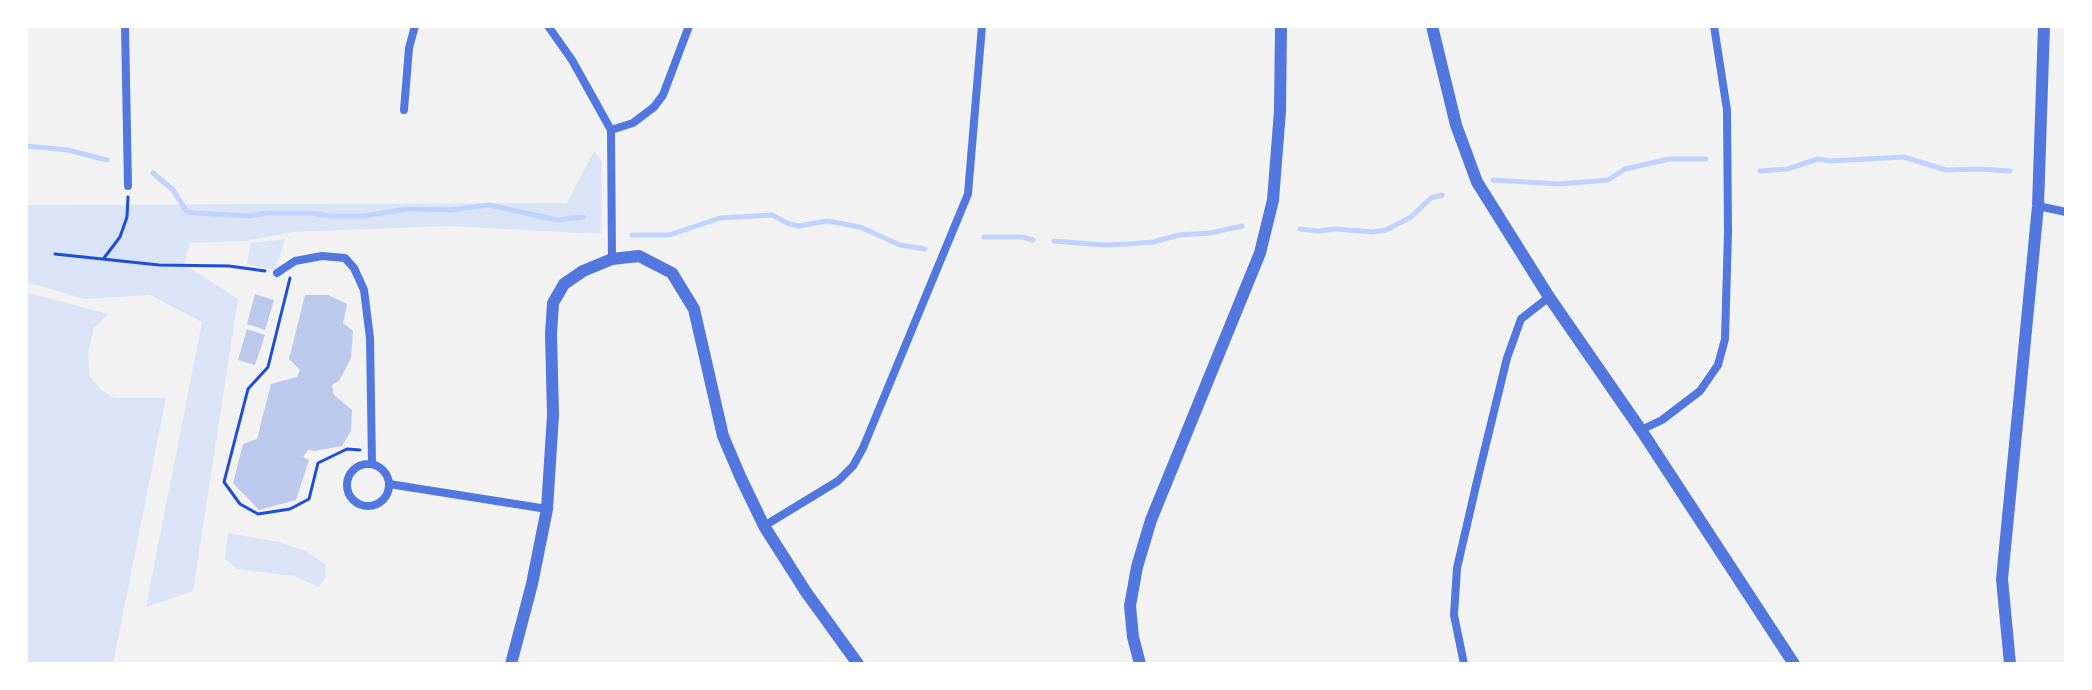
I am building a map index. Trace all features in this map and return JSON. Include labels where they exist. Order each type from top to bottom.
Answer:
[{"type":"street","points":[[125,26],[128,186]]},
{"type":"street","points":[[404,110],[409,48],[415,26]]},
{"type":"street","points":[[548,26],[572,60],[611,130],[612,259]]},
{"type":"street","points":[[611,130],[633,123],[654,107],[663,95],[689,26]]},
{"type":"street","points":[[764,526],[838,481],[853,466],[863,448],[968,194],[982,26]]},
{"type":"street","points":[[1140,664],[1130,606],[1137,567],[1151,520],[1260,253],[1273,200],[1280,111],[1281,26]]},
{"type":"street","points":[[1432,26],[1456,125],[1477,182],[1549,297],[1641,430],[1794,664]]},
{"type":"street","points":[[1641,430],[1662,420],[1700,391],[1718,365],[1725,339],[1727,110],[1714,26]]},
{"type":"street","points":[[2010,664],[2002,579],[2038,206],[2044,26]]},
{"type":"street","points":[[2038,206],[2066,212]]},
{"type":"street","points":[[277,273],[295,261],[322,256],[345,258],[354,268],[364,290],[370,352],[372,464]]},
{"type":"street","points":[[511,664],[547,509],[553,401],[553,303],[564,284],[583,271],[612,259],[639,256],[672,273],[694,309],[723,436],[764,526],[806,592],[858,664]]},
{"type":"street","points":[[1464,664],[1454,615],[1457,568],[1478,477],[1507,358],[1521,319],[1549,297]]},
{"type":"street","points":[[372,464],[384,471],[389,484],[385,497],[374,505],[360,505],[350,496],[347,482],[358,466],[372,464]]},
{"type":"street","points":[[389,484],[547,509]]},
{"type":"path","points":[[104,258],[120,237],[127,217],[128,186]]},
{"type":"path","points":[[55,254],[199,268],[229,266],[277,273]]},
{"type":"path","points":[[295,261],[268,367],[248,389],[224,482],[240,504],[258,514],[290,509],[309,499],[318,463],[347,449],[372,451]]},
{"type":"shaded area","points":[[594,151],[602,162],[601,234],[447,226],[292,232],[246,241],[190,243],[184,264],[238,299],[193,591],[146,607],[202,322],[150,295],[85,299],[26,282],[26,205],[567,203]]},
{"type":"shaded area","points":[[285,239],[275,270],[247,264],[251,243]]},
{"type":"shaded area","points":[[26,292],[108,314],[94,328],[88,352],[89,375],[100,389],[114,398],[166,398],[113,664],[26,664]]},
{"type":"shaded area","points":[[228,533],[278,542],[306,551],[326,565],[325,578],[319,587],[294,576],[237,569],[225,559]]},
{"type":"building","points":[[255,294],[274,300],[265,330],[247,324]]},
{"type":"building","points":[[305,295],[328,295],[347,304],[343,323],[353,331],[351,358],[339,381],[332,385],[334,395],[352,410],[351,431],[342,446],[308,450],[303,457],[309,460],[296,500],[259,510],[233,483],[243,444],[257,439],[271,384],[297,377],[300,370],[289,359]]},
{"type":"building","points":[[247,329],[265,335],[255,365],[238,360]]},
{"type":"waterway","points":[[26,146],[68,150],[107,160]]},
{"type":"waterway","points":[[1760,171],[1787,169],[1818,159],[1904,157],[1946,170],[2010,171]]},
{"type":"waterway","points":[[1493,180],[1560,184],[1608,180],[1625,169],[1669,159],[1706,159]]},
{"type":"waterway","points":[[153,173],[173,190],[187,212],[195,213],[365,216],[405,209],[450,210],[489,205],[557,220],[583,217]]},
{"type":"waterway","points":[[1300,229],[1386,230],[1411,217],[1431,198],[1442,195]]},
{"type":"waterway","points":[[632,235],[669,235],[720,218],[772,215],[799,226],[827,221],[860,227],[900,245],[925,249]]},
{"type":"waterway","points":[[1054,241],[1128,244],[1242,226]]},
{"type":"waterway","points":[[984,237],[1033,240]]}]
